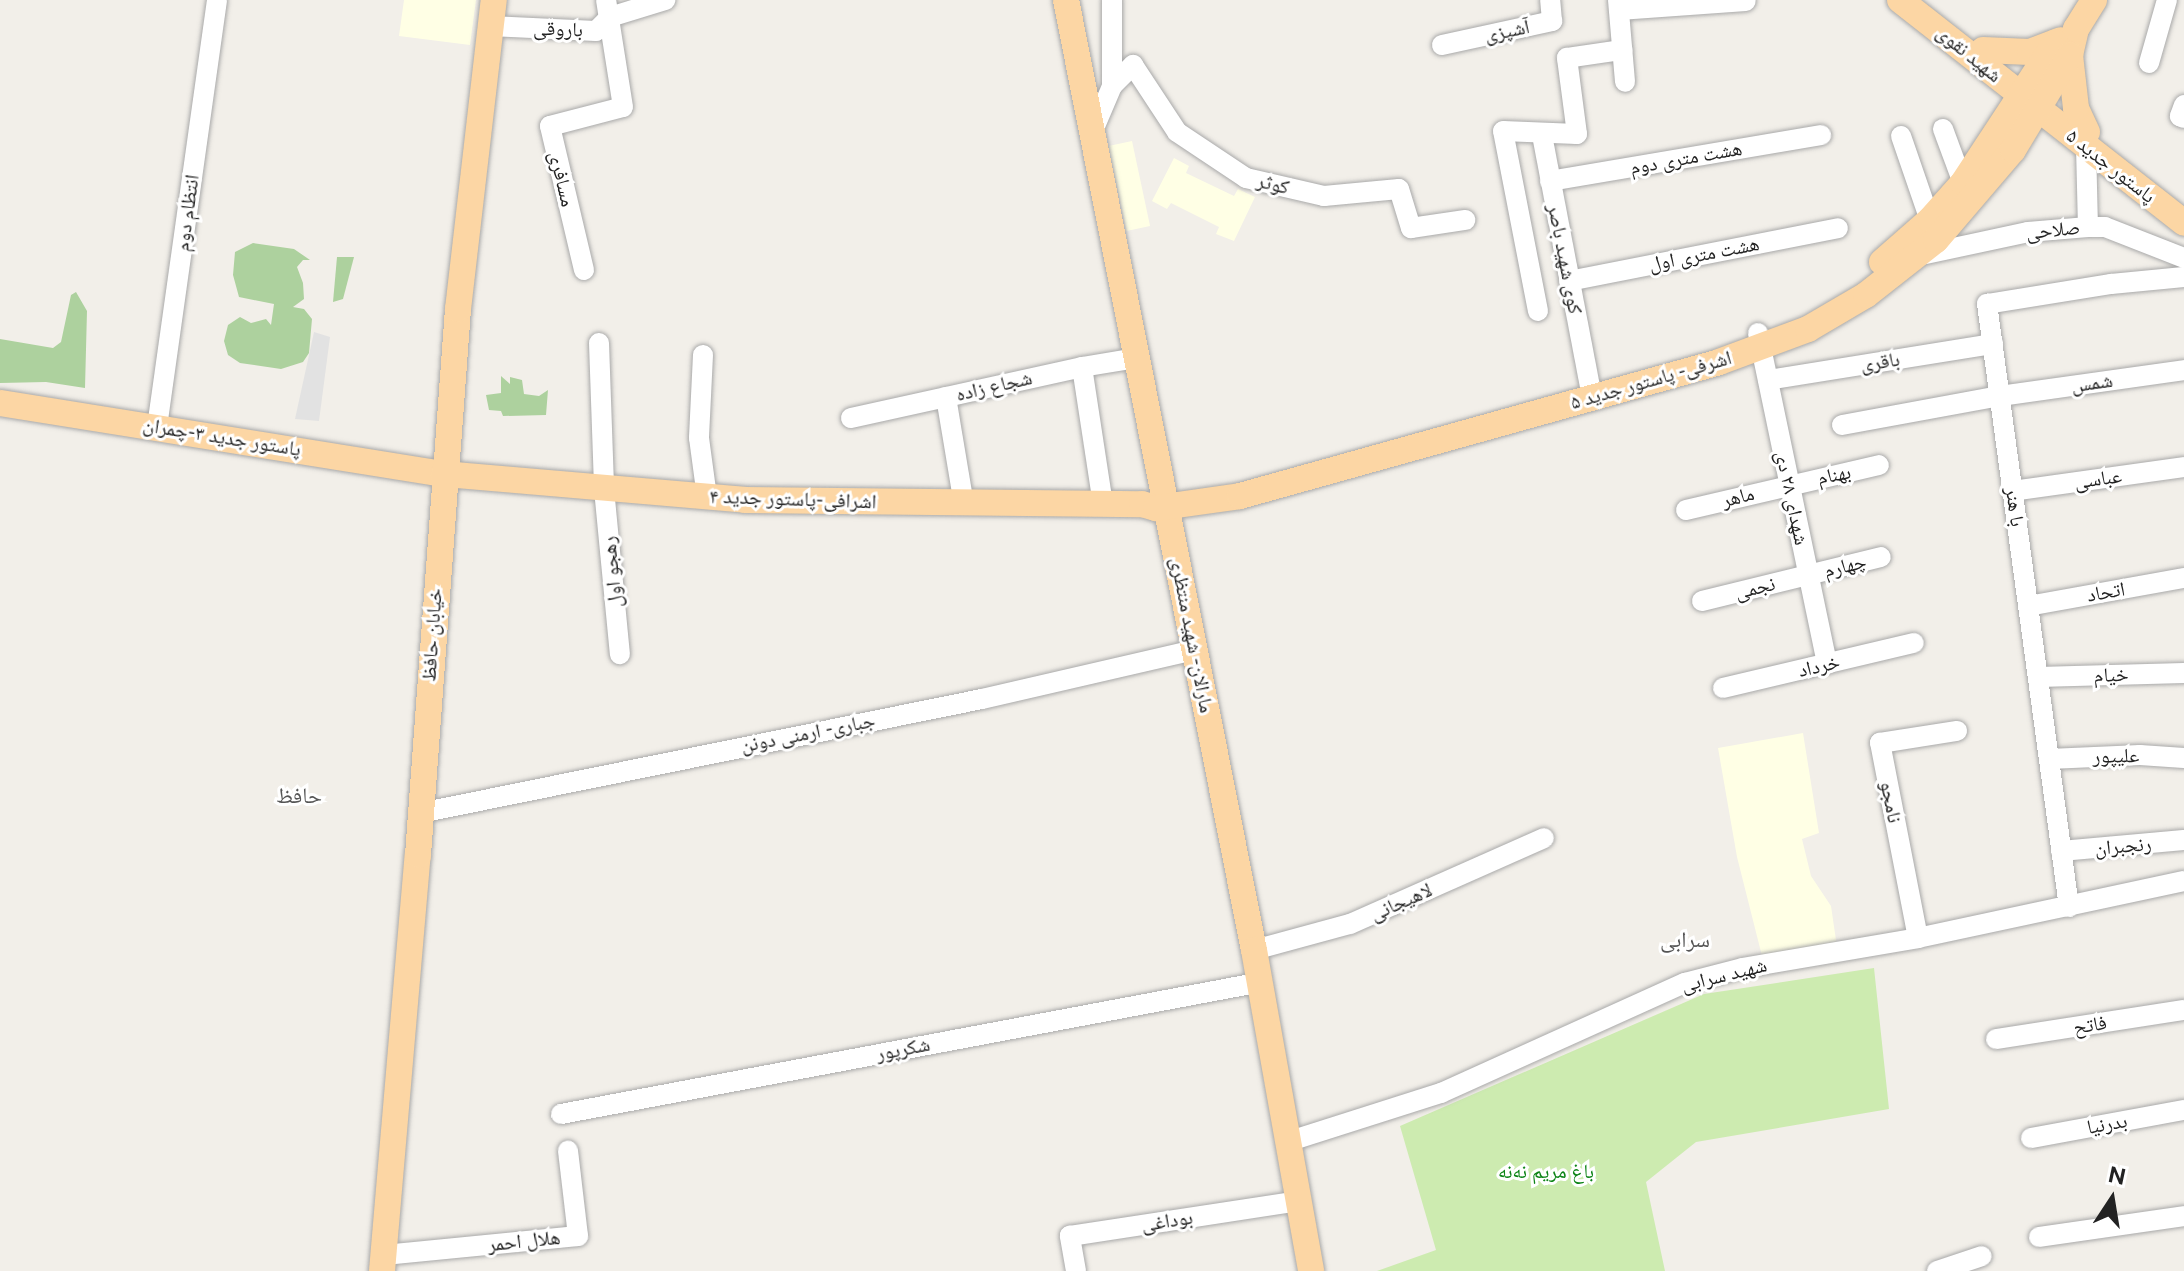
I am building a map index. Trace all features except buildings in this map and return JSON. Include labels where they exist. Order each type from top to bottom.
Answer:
[{"type":"main road","name":"خیابان حافظ","points":[[383,1263],[444,474],[467,217],[494,0]]},
{"type":"main road","name":"مارالان - شهید منتظری","points":[[1066,0],[1137,358],[1158,503],[1195,650],[1254,950],[1311,1271]]},
{"type":"main road","points":[[2032,97],[2094,0]]},
{"type":"main road","name":"شهید نقوی","points":[[1908,1],[2032,97]]},
{"type":"main road","points":[[1993,142],[1998,97],[1987,60],[2067,42]]},
{"type":"main road","points":[[2067,42],[2076,108],[2087,139]]},
{"type":"main road","name":"پاستور جدید ۵","points":[[2032,97],[2087,139],[2184,223]]},
{"type":"main road","name":"اشرفی - پاستور جدید ۵","points":[[1158,503],[1240,496],[1590,390],[1719,362],[1849,287],[1930,220],[2032,97]]},
{"type":"main road","name":"اشرفی - پاستور جدید ۵","points":[[1759,340],[1808,329],[1866,295],[1918,256],[1972,202],[2013,150],[2032,97]]},
{"type":"main road","name":"پاستور جدید ۵","points":[[2087,139],[2184,204]]},
{"type":"main road","name":"پاستور جدید ۳-چمران","points":[[0,403],[444,474]]},
{"type":"main road","name":"اشرافی-پاستور جدید ۴","points":[[444,474],[707,497],[964,504],[1158,503]]},
{"type":"street","name":"انتظام دوم","points":[[157,427],[217,0]]},
{"type":"street","name":"باروقی","points":[[490,26],[596,31],[608,9],[665,0]]},
{"type":"street","points":[[1092,133],[1112,86],[1112,0]]},
{"type":"street","name":"آشپزی","points":[[1442,45],[1552,21],[1550,0]]},
{"type":"street","points":[[2149,63],[2167,0]]},
{"type":"street","points":[[1625,82],[1618,5],[1746,1]]},
{"type":"street","name":"مسافری","points":[[584,270],[550,126],[623,107],[608,9]]},
{"type":"street","points":[[1538,311],[1503,131],[1542,135],[1577,134],[1567,58],[1622,50]]},
{"type":"street","name":"کوثر","points":[[1112,86],[1133,65],[1177,132],[1246,178],[1324,196],[1399,189],[1411,228],[1465,220]]},
{"type":"street","points":[[1943,129],[1963,183]]},
{"type":"street","name":"کوی شهید باصر","points":[[1542,135],[1590,390]]},
{"type":"street","name":"هشت متری دوم","points":[[1550,181],[1821,135]]},
{"type":"street","points":[[1901,136],[1930,220]]},
{"type":"street","points":[[2087,139],[2088,227]]},
{"type":"street","name":"صلاحی","points":[[1918,256],[2028,232],[2105,227],[2184,258]]},
{"type":"street","name":"هشت متری اول","points":[[1569,281],[1838,228]]},
{"type":"street","name":"با هنر","points":[[2069,907],[1987,304],[2111,284],[2184,277]]},
{"type":"street","name":"شهدای ۲۸ دی","points":[[1759,340],[1827,664]]},
{"type":"street","name":"رهجو اول","points":[[599,343],[604,489],[620,654]]},
{"type":"street","name":"باقری","points":[[1768,380],[1993,344]]},
{"type":"street","points":[[703,355],[699,438],[707,497]]},
{"type":"street","name":"شجاع زاده","points":[[851,418],[1082,367],[1137,358]]},
{"type":"street","points":[[1082,367],[1103,505]]},
{"type":"street","name":"شمس","points":[[1842,425],[2000,396],[2184,370]]},
{"type":"street","points":[[946,397],[964,504]]},
{"type":"street","name":"بهنام","points":[[1789,484],[1879,465]]},
{"type":"street","name":"عباسی","points":[[2012,491],[2184,467]]},
{"type":"street","name":"ماهر","points":[[1686,510],[1789,484]]},
{"type":"street","name":"چهارم","points":[[1808,575],[1881,557]]},
{"type":"street","name":"نجمی","points":[[1702,601],[1808,575]]},
{"type":"street","name":"اتحاد","points":[[2028,606],[2184,578]]},
{"type":"street","name":"خرداد","points":[[1723,688],[1914,643]]},
{"type":"street","name":"جباری - ارمنی دونن","points":[[420,813],[982,699],[1195,650]]},
{"type":"street","name":"خیام","points":[[2038,677],[2184,673]]},
{"type":"street","name":"نامجو","points":[[1918,938],[1880,743],[1957,731]]},
{"type":"street","name":"علیپور","points":[[2049,759],[2140,755],[2184,758]]},
{"type":"street","name":"لاهیجانی","points":[[1254,950],[1350,924],[1544,838]]},
{"type":"street","name":"رنجبران","points":[[2061,851],[2184,840]]},
{"type":"street","name":"شهید سرابی","points":[[1287,1142],[1441,1093],[1685,983],[1752,966],[1918,938],[2184,881]]},
{"type":"street","name":"شکرپور","points":[[561,1114],[1246,985]]},
{"type":"street","name":"فاتح","points":[[1996,1039],[2184,1010]]},
{"type":"street","name":"بدرنیا","points":[[2031,1138],[2184,1110]]},
{"type":"street","name":"هلال احمر","points":[[383,1263],[578,1236],[568,1151]]},
{"type":"street","name":"بوداغی","points":[[1076,1271],[1070,1236],[1298,1201]]},
{"type":"street","points":[[2039,1237],[2184,1216]]},
{"type":"street","points":[[1937,1271],[1982,1256]]},
{"type":"shaded area","points":[[404,0],[476,0],[470,45],[399,36]]},
{"type":"shaded area","points":[[1132,141],[1150,226],[1127,231],[1109,146]]},
{"type":"shaded area","points":[[1174,158],[1189,166],[1186,173],[1234,196],[1238,189],[1255,197],[1234,241],[1216,234],[1219,227],[1171,203],[1167,209],[1152,201]]},
{"type":"shaded area","points":[[314,332],[330,337],[319,421],[295,419]]},
{"type":"shaded area","points":[[1803,733],[1819,833],[1802,839],[1811,876],[1831,906],[1837,947],[1763,960],[1737,857],[1718,748]]},
{"type":"green space","points":[[253,243],[294,249],[310,260],[303,260],[297,267],[303,283],[304,299],[293,307],[304,309],[312,319],[309,353],[303,362],[281,369],[240,363],[228,355],[224,341],[228,325],[240,317],[251,323],[266,319],[271,325],[274,304],[239,297],[233,275],[235,252]]},
{"type":"green space","points":[[337,257],[354,257],[343,299],[333,302]]},
{"type":"green space","points":[[76,292],[87,311],[85,388],[46,382],[0,383],[0,339],[53,348],[61,342],[71,295]]},
{"type":"green space","points":[[501,376],[510,384],[510,377],[522,380],[524,394],[539,396],[548,390],[546,415],[503,416],[501,411],[489,410],[486,395],[501,393]]},
{"type":"green space","name":"باغ مریم نه‌نه","points":[[1874,968],[1889,1109],[1696,1142],[1646,1182],[1665,1271],[1377,1271],[1436,1250],[1400,1126],[1704,994]]},
{"type":"district","name":"حافظ","points":[[299,796]]},
{"type":"district","name":"سرابی","points":[[1685,940]]}]
